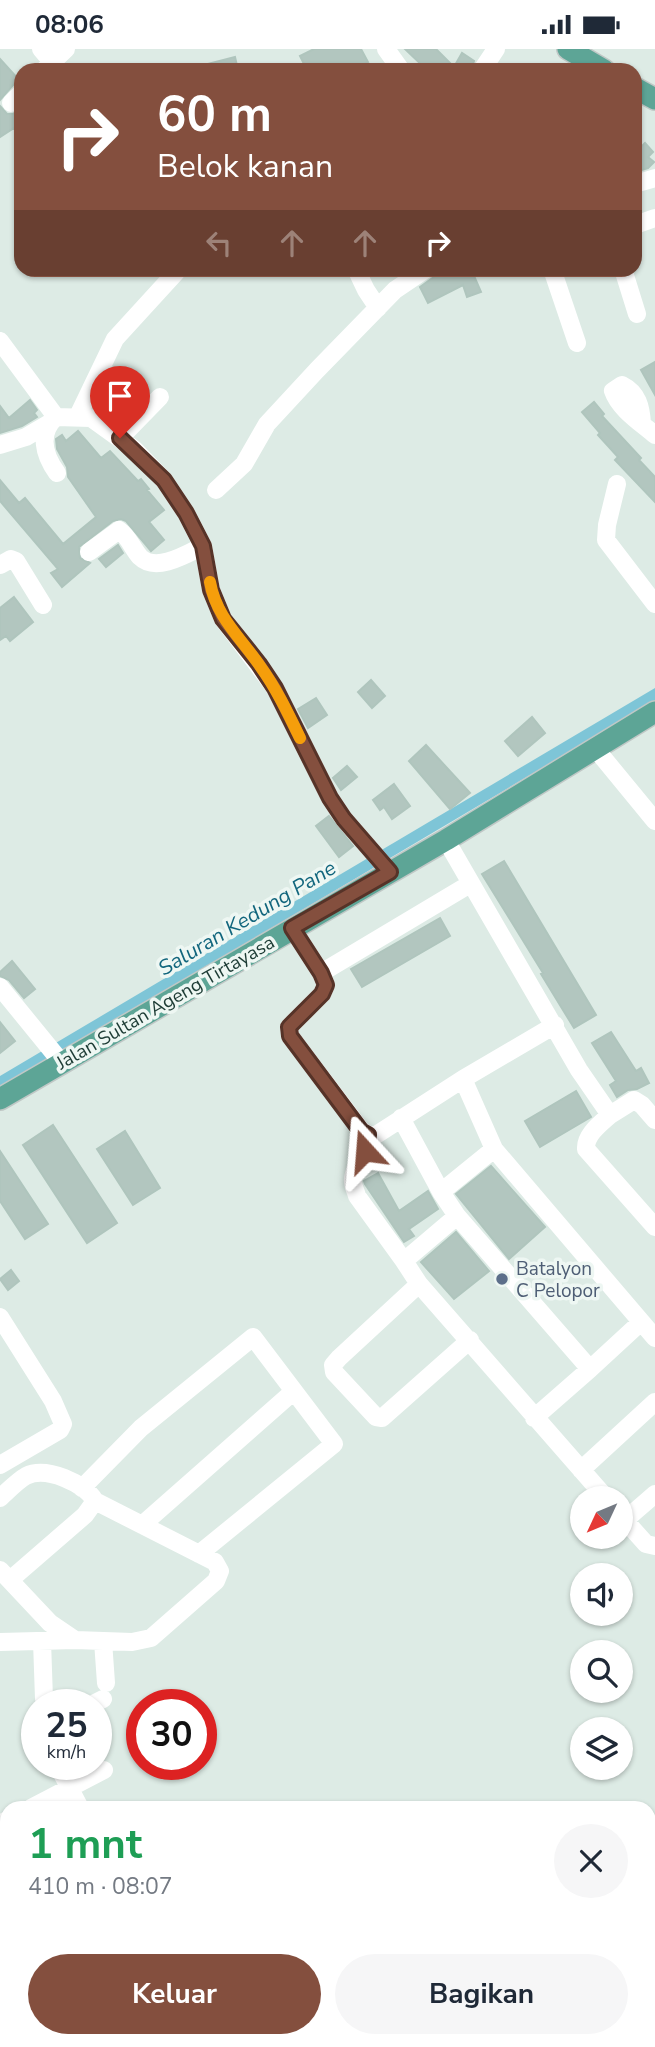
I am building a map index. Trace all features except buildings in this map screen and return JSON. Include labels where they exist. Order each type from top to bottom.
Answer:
[{"type":"main road","points":[[568,49],[592,63]]},
{"type":"main road","name":"Jalan Sultan Ageng Tirtayasa","points":[[0,1099],[60,1061],[292,928],[387,869],[446,840],[655,712]]},
{"type":"street","points":[[46,60],[66,49]]},
{"type":"street","points":[[78,416],[115,339],[172,277]]},
{"type":"street","points":[[361,277],[378,308]]},
{"type":"street","points":[[216,490],[244,464],[267,424],[395,290],[414,277]]},
{"type":"street","points":[[555,277],[577,343]]},
{"type":"street","points":[[626,277],[637,314]]},
{"type":"street","points":[[0,341],[52,421],[44,448],[47,459],[57,473]]},
{"type":"street","points":[[120,438],[160,397]]},
{"type":"street","points":[[0,445],[26,437],[52,421],[78,416],[91,418],[120,438],[164,480],[186,513],[203,546],[211,590],[223,619],[275,688],[330,798],[351,828],[387,869]]},
{"type":"street","points":[[617,484],[607,524],[606,540],[655,604]]},
{"type":"street","points":[[89,552],[120,530],[142,559],[150,563],[179,558],[203,546]]},
{"type":"street","points":[[0,565],[11,559],[16,561],[43,605]]},
{"type":"street","points":[[595,748],[655,821]]},
{"type":"street","points":[[446,840],[579,1070],[610,1115]]},
{"type":"street","points":[[321,973],[470,884]]},
{"type":"street","points":[[292,928],[326,985],[322,994],[293,1021],[289,1027],[290,1036],[361,1131],[368,1135],[376,1135],[463,1079],[555,1025]]},
{"type":"street","points":[[0,987],[60,1061]]},
{"type":"street","points":[[463,1079],[495,1149],[655,1338]]},
{"type":"street","points":[[655,1120],[634,1100],[610,1115],[585,1143],[586,1149],[655,1227]]},
{"type":"street","points":[[401,1118],[457,1216],[590,1369]]},
{"type":"street","points":[[368,1135],[365,1151],[352,1179],[357,1196],[419,1284],[595,1486]]},
{"type":"street","points":[[441,1192],[495,1149]]},
{"type":"street","points":[[404,1261],[457,1216]]},
{"type":"street","points":[[419,1284],[339,1358],[333,1365],[334,1372],[376,1417],[382,1418],[470,1340]]},
{"type":"street","points":[[0,1317],[53,1401],[63,1424],[60,1430],[0,1465]]},
{"type":"street","points":[[534,1418],[641,1322]]},
{"type":"street","points":[[82,1488],[141,1427],[253,1337],[334,1444],[199,1554]]},
{"type":"street","points":[[142,1525],[294,1391]]},
{"type":"street","points":[[580,1470],[655,1402]]},
{"type":"street","points":[[0,1498],[26,1476],[43,1472],[82,1488],[95,1501],[215,1562],[220,1571],[216,1581],[151,1638],[132,1642],[0,1642]]},
{"type":"street","points":[[634,1510],[655,1494]]},
{"type":"street","points":[[75,1640],[50,1623],[5,1575],[85,1515],[95,1501]]},
{"type":"street","points":[[634,1530],[646,1544],[655,1546]]},
{"type":"street","points":[[42,1641],[44,1689]]},
{"type":"street","points":[[100,1689],[103,1641]]},
{"type":"street","points":[[64,1780],[76,1801]]},
{"type":"street","points":[[44,1801],[84,1780]]},
{"type":"water","points":[[655,688],[655,701],[0,1089],[0,1076]]},
{"type":"slow traffic","points":[[210,582],[223,619],[275,688],[300,738]]},
{"type":"place","name":"Batalyon C Pelopor","points":[[502,1279]]},
{"type":"route","points":[[120,438],[164,480],[186,513],[203,546],[211,590],[223,619],[275,688],[330,798],[358,838],[390,872],[292,928],[326,985],[322,994],[293,1021],[289,1027],[290,1036],[361,1131],[368,1135],[365,1151]]},
{"type":"water label","name":"Saluran Kedung Pane","points":[[247,918]]}]
